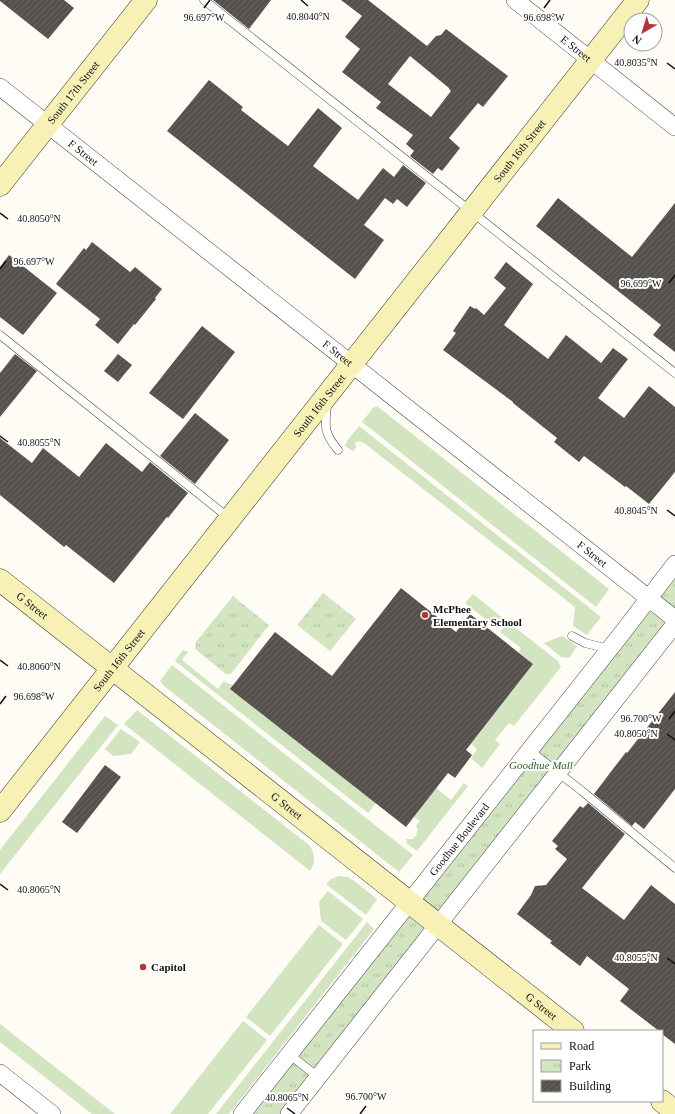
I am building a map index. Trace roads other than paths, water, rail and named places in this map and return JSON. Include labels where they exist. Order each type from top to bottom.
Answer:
[{"type":"main road","name":"South 17th Street","points":[[0,185],[146,0]]},
{"type":"main road","name":"South 16th Street","points":[[0,811],[638,0]]},
{"type":"main road","name":"G Street","points":[[0,580],[572,1030]]},
{"type":"main road","points":[[663,1102],[675,1112]]},
{"type":"street","name":"E Street","points":[[515,0],[675,127]]},
{"type":"street","name":"F Street","points":[[0,87],[675,619]]},
{"type":"street","name":"Goodhue Boulevard","points":[[242,1114],[675,564]]},
{"type":"street","points":[[289,1114],[675,624]]},
{"type":"street","points":[[0,1073],[52,1114]]},
{"type":"lane","points":[[204,0],[675,373]]},
{"type":"lane","points":[[0,335],[230,519]]},
{"type":"lane","points":[[327,396],[325,429],[330,440],[338,450]]},
{"type":"lane","points":[[572,636],[585,643],[609,649]]},
{"type":"lane","points":[[529,750],[675,868]]},
{"type":"lane","points":[[290,1054],[318,1077]]},
{"type":"place","name":"McPhee Elementary School","points":[[425,615]]},
{"type":"place","name":"Capitol","points":[[143,967]]},
{"type":"park label","name":"Goodhue Mall","points":[[541,765]]}]
